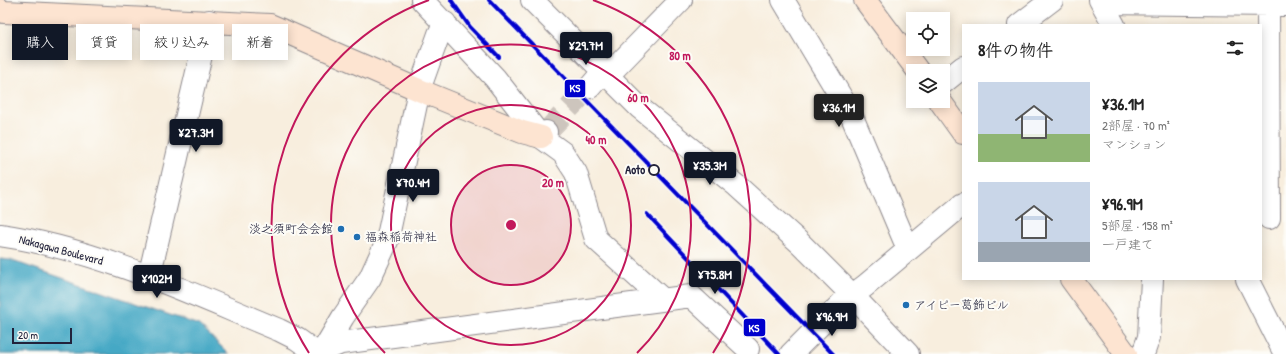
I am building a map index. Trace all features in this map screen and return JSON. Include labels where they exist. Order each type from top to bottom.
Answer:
[{"type":"street","points":[[422,0],[445,23],[543,134],[562,153],[576,173],[596,239],[662,300]]},
{"type":"street","points":[[532,0],[598,81],[640,108],[736,186],[800,243],[908,354]]},
{"type":"street","points":[[598,81],[616,67],[681,0]]},
{"type":"street","points":[[783,0],[850,112],[908,249]]},
{"type":"street","points":[[865,0],[913,64]]},
{"type":"street","points":[[1020,24],[1052,0]]},
{"type":"street","points":[[1114,24],[1109,2],[1274,3],[1272,219]]},
{"type":"street","points":[[0,10],[20,13],[263,23],[277,27],[419,90],[522,132],[543,134]]},
{"type":"street","points":[[149,277],[209,21]]},
{"type":"street","points":[[321,354],[370,278],[387,241],[419,90],[439,34],[445,23]]},
{"type":"street","points":[[950,77],[962,68]]},
{"type":"street","points":[[945,108],[962,132]]},
{"type":"street","points":[[791,354],[843,302],[853,296],[962,205]]},
{"type":"street","name":"Nakagawa Boulevard","points":[[0,235],[80,252],[149,277],[279,330],[321,354]]},
{"type":"street","points":[[1072,280],[1126,354]]},
{"type":"street","points":[[1143,354],[1149,337],[1154,280]]},
{"type":"street","points":[[1248,280],[1285,354]]},
{"type":"street","points":[[321,354],[331,347],[341,343],[691,296],[748,352]]},
{"type":"water","points":[[0,259],[10,260],[199,325],[229,354],[0,354]]},
{"type":"tunnel","points":[[546,132],[590,87]]},
{"type":"transit line","name":"KS","points":[[451,0],[470,27],[499,57]]},
{"type":"transit line","name":"KS","points":[[489,0],[833,354]]},
{"type":"transit line","name":"KS","points":[[647,214],[779,354]]},
{"type":"place","name":"Aoto","points":[[654,170]]},
{"type":"place","name":"淡之須町会会館","points":[[341,229]]},
{"type":"place","name":"福森稲荷神社","points":[[357,237]]},
{"type":"place","name":"アイピー葛飾ビル","points":[[906,305]]}]
